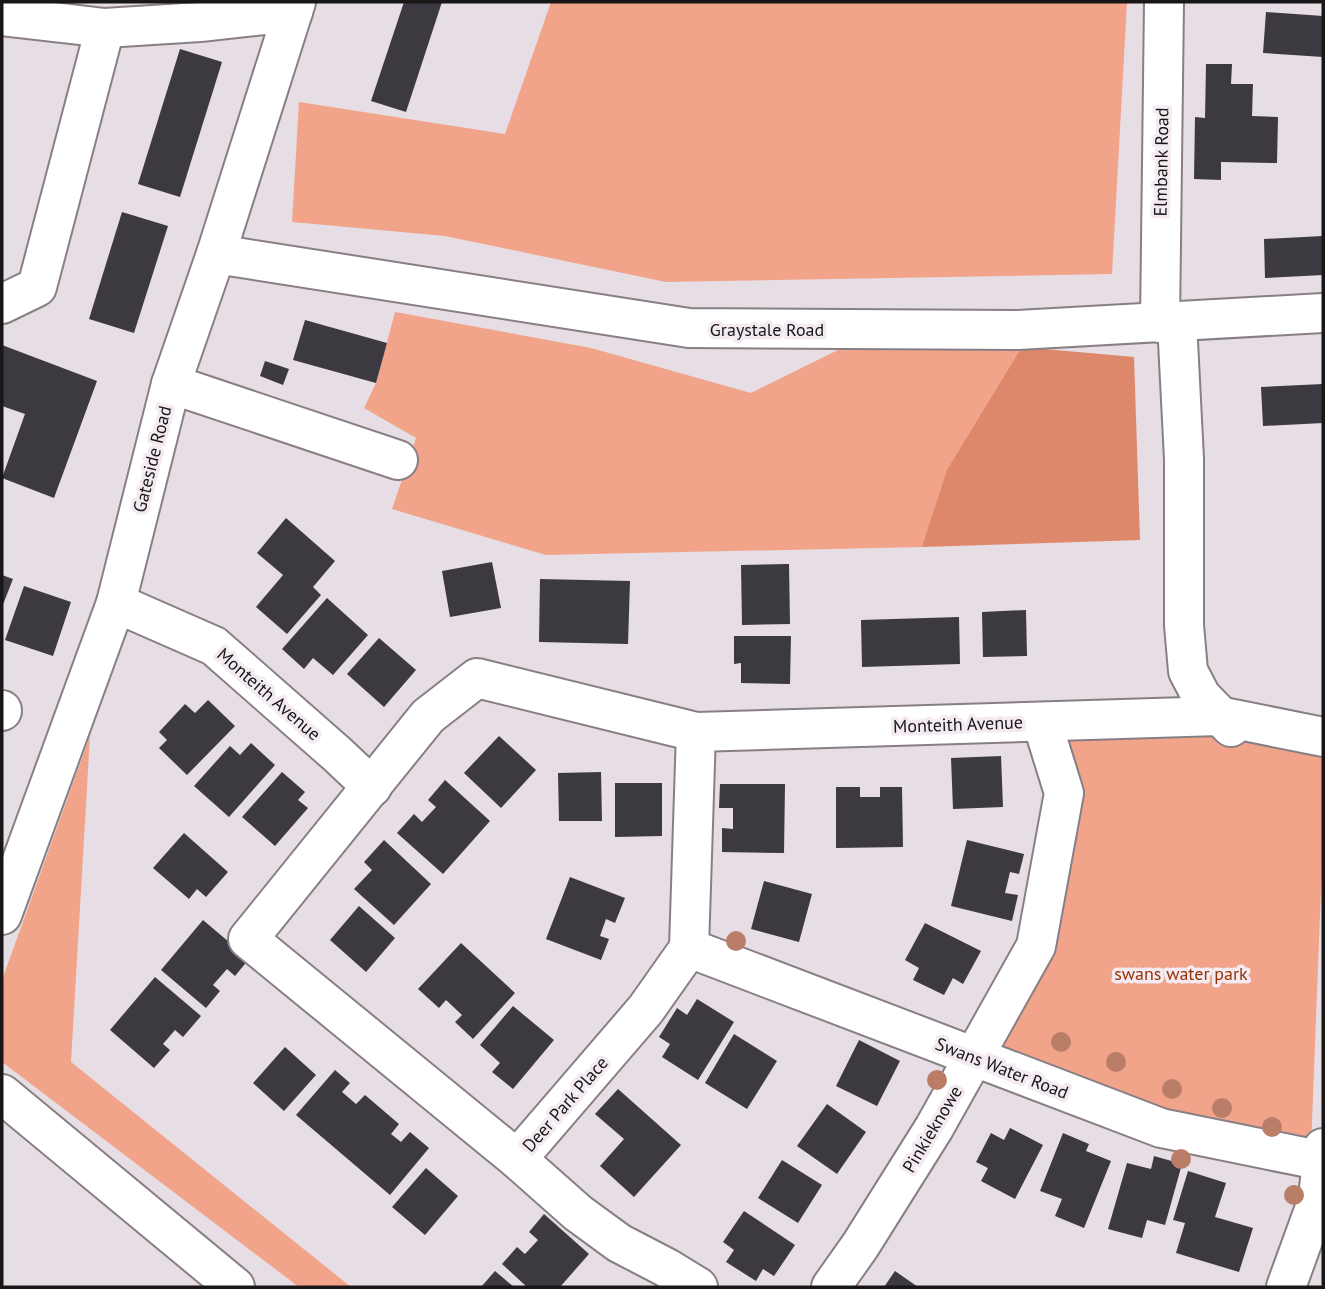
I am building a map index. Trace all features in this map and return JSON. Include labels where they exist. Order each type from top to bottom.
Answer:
[{"type":"street","name":"Elmbank Road","points":[[1164,2],[1169,322],[1184,459],[1184,625],[1188,671],[1200,696],[1226,724],[1253,739]]},
{"type":"street","points":[[2,16],[105,28],[200,22],[295,7]]},
{"type":"street","name":"Gateside Road","points":[[2,915],[116,603],[171,384],[216,254],[295,7]]},
{"type":"street","points":[[2,304],[37,287],[105,28]]},
{"type":"street","name":"Graystale Road","points":[[216,254],[689,328],[1008,330],[1323,313]]},
{"type":"street","points":[[171,384],[398,460]]},
{"type":"street","name":"Monteith Avenue","points":[[116,603],[214,646],[372,787]]},
{"type":"street","name":"Deer Park Place","points":[[689,948],[646,1009],[517,1159],[248,939],[428,716],[477,678],[696,732]]},
{"type":"street","name":"Monteith Avenue","points":[[696,732],[1219,716],[1323,737]]},
{"type":"street","name":"Pinkieknowe","points":[[831,1287],[934,1128],[1036,946],[1064,793],[1042,722]]},
{"type":"street","points":[[689,948],[696,732]]},
{"type":"street","name":"Swans Water Road","points":[[689,948],[1161,1128],[1323,1157]]},
{"type":"street","points":[[2,1094],[235,1287]]},
{"type":"street","points":[[1286,1287],[1318,1199],[1323,1157]]},
{"type":"street","points":[[517,1159],[578,1213],[619,1243],[698,1287]]},
{"type":"green space","points":[[551,2],[1127,2],[1112,274],[666,282],[445,236],[292,222],[299,102],[505,134]]},
{"type":"green space","points":[[395,312],[591,348],[751,393],[850,344],[1022,347],[922,547],[546,555],[392,509],[416,438],[364,408],[376,383]]},
{"type":"green space","name":"swans water park","points":[[1201,729],[1323,749],[1323,837],[1311,1149],[1145,1111],[989,1050],[1045,953],[1062,731]]},
{"type":"green space","points":[[90,736],[71,1062],[351,1287],[299,1287],[2,1062],[2,980]]},
{"type":"shaded area","points":[[1022,347],[1134,357],[1140,540],[922,547],[947,470]]},
{"type":"building","points":[[404,2],[442,2],[406,112],[371,101]]},
{"type":"building","points":[[1266,12],[1323,16],[1323,57],[1263,53]]},
{"type":"building","points":[[180,49],[222,62],[180,197],[138,184]]},
{"type":"building","points":[[1206,64],[1232,64],[1231,84],[1253,84],[1252,116],[1278,117],[1277,163],[1221,162],[1221,180],[1194,179],[1195,117],[1205,118]]},
{"type":"building","points":[[122,212],[168,226],[134,333],[89,319]]},
{"type":"building","points":[[1323,236],[1323,275],[1265,278],[1264,239]]},
{"type":"building","points":[[305,320],[387,343],[376,383],[293,360]]},
{"type":"building","points":[[2,345],[97,381],[54,498],[2,478],[25,414],[2,406]]},
{"type":"building","points":[[265,361],[289,369],[283,385],[260,376]]},
{"type":"building","points":[[1323,384],[1323,423],[1263,426],[1261,387]]},
{"type":"building","points":[[286,518],[335,561],[313,587],[321,595],[287,634],[256,607],[283,575],[257,553]]},
{"type":"building","points":[[492,562],[501,608],[450,617],[442,571]]},
{"type":"building","points":[[789,564],[790,624],[742,625],[741,565]]},
{"type":"building","points":[[2,575],[13,579],[2,607]]},
{"type":"building","points":[[540,579],[630,581],[628,644],[539,642]]},
{"type":"building","points":[[24,586],[71,602],[53,656],[5,640]]},
{"type":"building","points":[[327,598],[368,635],[333,675],[313,658],[304,669],[282,649]]},
{"type":"building","points":[[1026,610],[1027,656],[983,657],[982,612]]},
{"type":"building","points":[[959,617],[960,664],[862,667],[861,620]]},
{"type":"building","points":[[734,636],[791,636],[790,684],[741,683],[741,663],[734,664]]},
{"type":"building","points":[[379,638],[416,670],[384,707],[347,674]]},
{"type":"building","points":[[208,700],[235,726],[187,775],[159,748],[167,740],[159,732],[185,704],[195,713]]},
{"type":"building","points":[[499,736],[536,770],[501,808],[464,773]]},
{"type":"building","points":[[251,743],[275,765],[229,817],[194,786],[230,746],[240,755]]},
{"type":"building","points":[[1001,756],[1003,807],[953,809],[951,758]]},
{"type":"building","points":[[282,772],[305,792],[298,800],[308,808],[275,846],[242,817]]},
{"type":"building","points":[[601,772],[602,821],[559,821],[558,773]]},
{"type":"building","points":[[445,780],[490,821],[443,874],[397,833],[414,814],[422,822],[436,807],[428,800]]},
{"type":"building","points":[[615,783],[662,783],[662,836],[615,837]]},
{"type":"building","points":[[720,784],[785,784],[784,853],[722,852],[722,828],[733,829],[733,808],[719,808]]},
{"type":"building","points":[[836,787],[860,787],[860,797],[880,797],[880,787],[902,787],[903,847],[836,848]]},
{"type":"building","points":[[184,833],[228,872],[206,897],[197,889],[189,899],[153,868]]},
{"type":"building","points":[[384,840],[431,884],[394,925],[354,889],[372,870],[364,862]]},
{"type":"building","points":[[967,840],[1024,854],[1019,874],[1010,872],[1005,893],[1018,895],[1012,921],[951,906]]},
{"type":"building","points":[[570,877],[625,898],[615,923],[606,919],[600,936],[609,939],[601,960],[546,939]]},
{"type":"building","points":[[764,881],[812,894],[799,942],[751,929]]},
{"type":"building","points":[[359,906],[395,938],[366,972],[330,940]]},
{"type":"building","points":[[203,920],[249,959],[235,976],[227,969],[213,985],[220,991],[206,1008],[161,970]]},
{"type":"building","points":[[925,923],[981,951],[963,984],[953,978],[944,995],[913,980],[919,968],[905,960]]},
{"type":"building","points":[[461,943],[515,993],[473,1039],[455,1022],[462,1015],[446,1000],[439,1008],[418,989]]},
{"type":"building","points":[[155,977],[201,1016],[183,1037],[175,1030],[163,1044],[170,1050],[154,1068],[110,1030]]},
{"type":"building","points":[[697,999],[734,1022],[698,1080],[662,1057],[670,1044],[659,1037],[677,1008],[687,1015]]},
{"type":"building","points":[[513,1006],[554,1040],[513,1089],[492,1072],[500,1063],[480,1045]]},
{"type":"building","points":[[734,1034],[777,1061],[747,1109],[705,1083]]},
{"type":"building","points":[[859,1040],[900,1061],[877,1106],[836,1086]]},
{"type":"building","points":[[285,1047],[316,1075],[284,1111],[253,1083]]},
{"type":"building","points":[[335,1070],[350,1083],[342,1092],[356,1104],[365,1095],[399,1124],[391,1134],[401,1142],[410,1132],[429,1148],[390,1195],[296,1115]]},
{"type":"building","points":[[618,1089],[681,1145],[634,1197],[600,1166],[624,1139],[595,1114]]},
{"type":"building","points":[[827,1104],[866,1132],[837,1174],[797,1146]]},
{"type":"building","points":[[1010,1128],[1043,1145],[1015,1199],[981,1181],[988,1168],[976,1162],[991,1133],[1004,1140]]},
{"type":"building","points":[[1063,1133],[1089,1144],[1086,1151],[1111,1161],[1084,1228],[1055,1216],[1062,1199],[1040,1191]]},
{"type":"building","points":[[1154,1156],[1182,1164],[1165,1225],[1147,1220],[1142,1238],[1108,1229],[1127,1163],[1151,1169]]},
{"type":"building","points":[[782,1160],[822,1185],[798,1223],[758,1198]]},
{"type":"building","points":[[426,1168],[458,1196],[425,1235],[392,1207]]},
{"type":"building","points":[[1188,1171],[1226,1183],[1215,1217],[1253,1228],[1239,1272],[1176,1253],[1185,1223],[1173,1220]]},
{"type":"building","points":[[744,1211],[795,1245],[774,1276],[763,1269],[756,1281],[726,1262],[734,1250],[723,1242]]},
{"type":"building","points":[[544,1214],[589,1254],[560,1287],[527,1287],[502,1264],[517,1247],[525,1254],[538,1240],[529,1232]]},
{"type":"building","points":[[495,1271],[514,1287],[481,1287]]},
{"type":"building","points":[[895,1271],[918,1287],[884,1287]]}]
